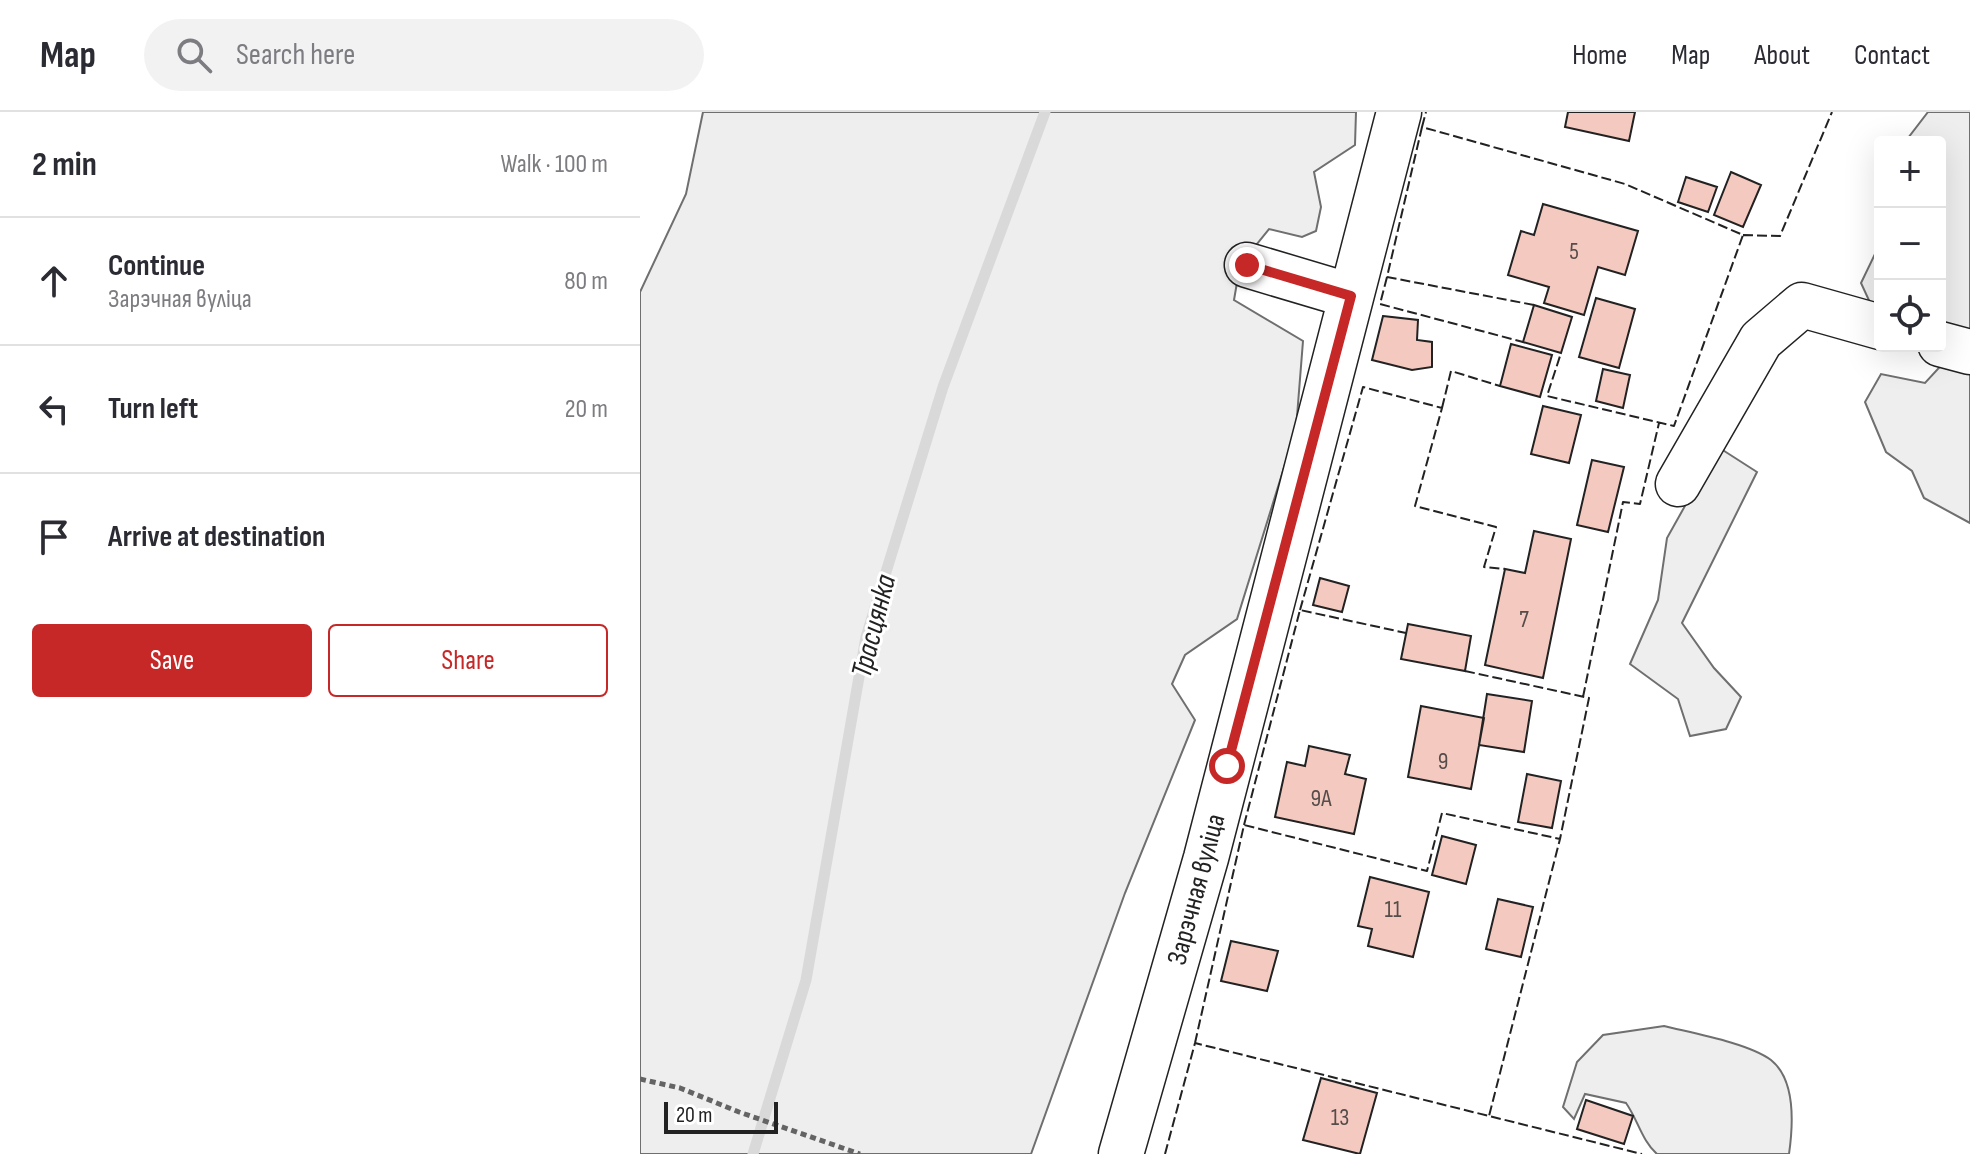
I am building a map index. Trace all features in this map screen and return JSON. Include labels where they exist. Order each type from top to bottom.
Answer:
[{"type":"street","name":"Зарэчная вуліца","points":[[1121,1154],[1206,858],[1399,112]]},
{"type":"street","points":[[1247,265],[1351,296]]},
{"type":"street","points":[[1678,484],[1761,340],[1802,305],[1874,325]]},
{"type":"street","points":[[1946,346],[1970,352]]},
{"type":"path","points":[[640,1079],[680,1088],[860,1154]]},
{"type":"shaded area","points":[[703,112],[1356,112],[1355,145],[1314,172],[1321,207],[1316,231],[1302,237],[1269,229],[1240,265],[1234,300],[1303,341],[1296,429],[1237,619],[1185,655],[1172,684],[1195,720],[1125,893],[1031,1154],[640,1154],[640,292],[686,194]]},
{"type":"shaded area","points":[[1928,112],[1970,112],[1970,336],[1946,329],[1946,136],[1910,136]]},
{"type":"shaded area","points":[[1874,256],[1874,308],[1861,283]]},
{"type":"shaded area","points":[[1947,359],[1970,365],[1970,523],[1924,498],[1912,471],[1886,452],[1865,402],[1881,374],[1925,383]]},
{"type":"shaded area","points":[[1718,447],[1757,472],[1682,623],[1714,668],[1741,697],[1726,729],[1690,736],[1678,699],[1630,664],[1658,600],[1667,538]]},
{"type":"shaded area","points":[[1664,1026],[1734,1044],[1771,1060],[1785,1079],[1789,1091],[1792,1117],[1789,1154],[1657,1154],[1626,1103],[1585,1094],[1574,1119],[1563,1107],[1577,1062],[1603,1035]]},
{"type":"building","points":[[1568,112],[1635,112],[1629,141],[1565,127]]},
{"type":"building","points":[[1731,172],[1761,185],[1743,227],[1714,215]]},
{"type":"building","points":[[1686,177],[1717,187],[1708,212],[1678,202]]},
{"type":"building","points":[[1543,204],[1638,231],[1625,275],[1598,267],[1584,315],[1544,303],[1549,287],[1508,275],[1521,231],[1534,235]]},
{"type":"building","points":[[1596,298],[1635,309],[1619,368],[1579,357]]},
{"type":"building","points":[[1534,305],[1572,317],[1561,353],[1523,342]]},
{"type":"building","points":[[1383,316],[1418,320],[1417,340],[1432,342],[1432,367],[1412,370],[1372,360]]},
{"type":"building","points":[[1511,344],[1552,355],[1540,397],[1500,386]]},
{"type":"building","points":[[1603,369],[1630,375],[1623,408],[1596,401]]},
{"type":"building","points":[[1543,406],[1581,415],[1569,463],[1531,454]]},
{"type":"building","points":[[1592,460],[1624,467],[1608,532],[1577,525]]},
{"type":"building","points":[[1534,531],[1571,539],[1543,678],[1485,665],[1505,569],[1525,573]]},
{"type":"building","points":[[1320,578],[1349,586],[1342,612],[1313,605]]},
{"type":"building","points":[[1408,624],[1471,636],[1465,671],[1401,659]]},
{"type":"building","points":[[1487,694],[1532,701],[1524,752],[1479,745]]},
{"type":"building","points":[[1421,706],[1484,718],[1471,789],[1408,777]]},
{"type":"building","points":[[1309,746],[1350,755],[1345,774],[1366,779],[1354,834],[1275,817],[1287,762],[1305,766]]},
{"type":"building","points":[[1527,774],[1561,781],[1552,828],[1518,822]]},
{"type":"building","points":[[1442,836],[1476,845],[1466,884],[1432,875]]},
{"type":"building","points":[[1370,877],[1429,892],[1413,957],[1368,946],[1372,929],[1358,926]]},
{"type":"building","points":[[1498,899],[1533,907],[1521,957],[1486,949]]},
{"type":"building","points":[[1231,941],[1278,951],[1267,991],[1221,981]]},
{"type":"building","points":[[1321,1078],[1377,1093],[1360,1154],[1303,1140]]},
{"type":"building","points":[[1586,1100],[1633,1116],[1624,1144],[1577,1129]]},
{"type":"waterway","name":"Трасцянка","points":[[753,1154],[806,980],[866,637],[943,387],[1045,112]]},
{"type":"fence","points":[[1422,127],[1426,112]]},
{"type":"fence","points":[[1743,235],[1780,236],[1832,112]]},
{"type":"fence","points":[[1534,305],[1387,277],[1422,127],[1625,184],[1743,235],[1674,426],[1547,396],[1561,353]]},
{"type":"fence","points":[[1387,277],[1380,304],[1523,342]]},
{"type":"fence","points":[[1442,408],[1451,371],[1500,386]]},
{"type":"fence","points":[[1300,610],[1363,387],[1442,408],[1415,506],[1496,527],[1484,567],[1505,569]]},
{"type":"fence","points":[[1583,697],[1623,502],[1640,504],[1659,423]]},
{"type":"fence","points":[[1244,825],[1300,610],[1406,633]]},
{"type":"fence","points":[[1465,671],[1589,698],[1560,839]]},
{"type":"fence","points":[[1195,1043],[1244,825],[1427,871],[1442,813],[1560,839],[1489,1116]]},
{"type":"fence","points":[[1165,1154],[1195,1043],[1642,1154]]},
{"type":"route","points":[[1227,766],[1351,296],[1247,265]]}]
